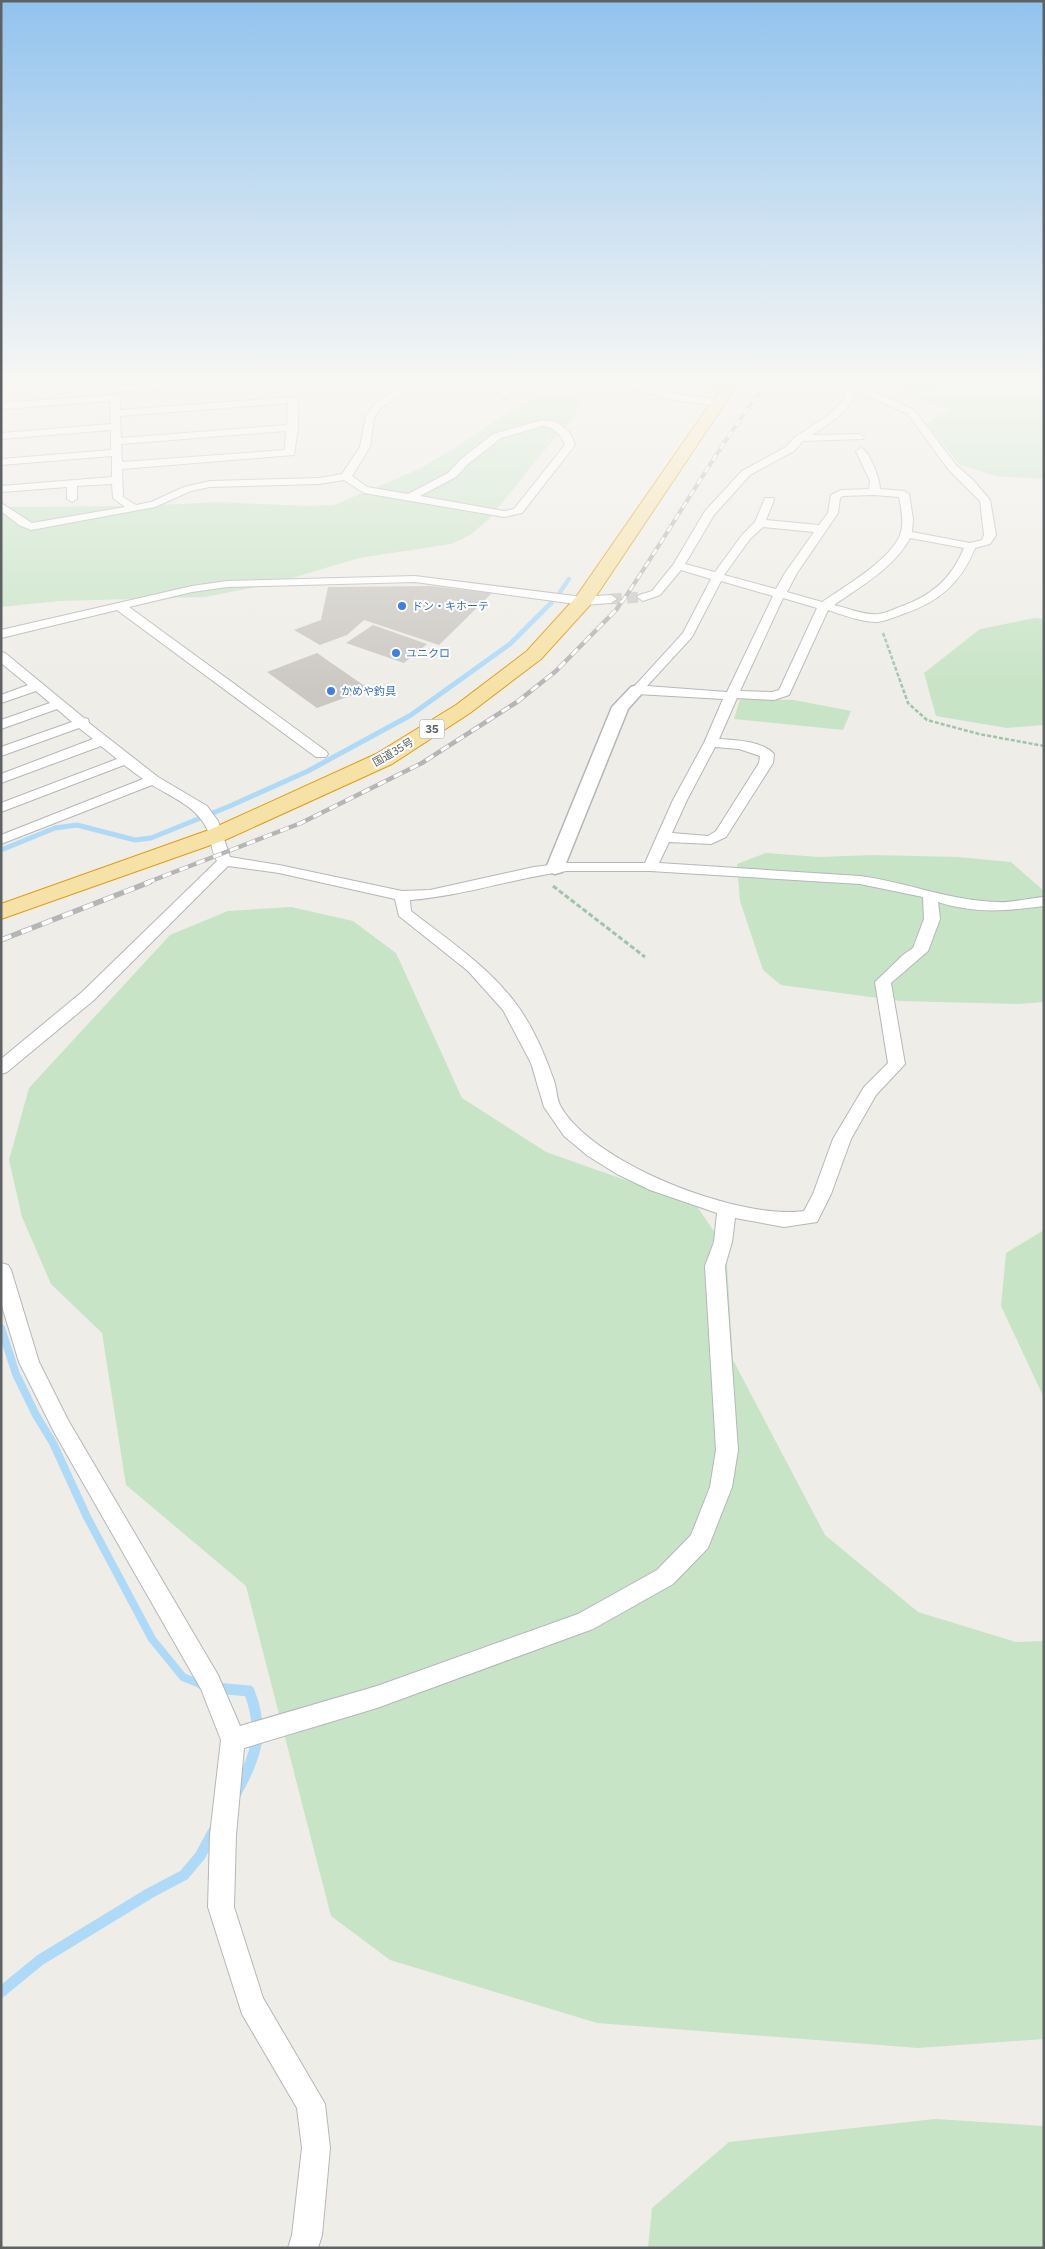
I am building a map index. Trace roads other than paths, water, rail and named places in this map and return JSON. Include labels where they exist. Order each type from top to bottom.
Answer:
[{"type":"highway","name":"国道35号","points":[[1,912],[210,822],[384,760],[463,709],[534,655],[583,601],[663,483]]},
{"type":"street","points":[[1,489],[72,483],[72,499]]},
{"type":"street","points":[[117,483],[118,498],[134,509]]},
{"type":"street","points":[[1,506],[31,527],[155,504],[188,489],[210,484],[248,483]]},
{"type":"street","points":[[354,483],[364,490],[504,514],[518,511],[540,483]]},
{"type":"street","points":[[410,498],[437,483]]},
{"type":"street","points":[[643,597],[656,593],[678,566],[709,513],[737,483]]},
{"type":"street","points":[[874,492],[875,483]]},
{"type":"street","points":[[906,534],[970,546],[986,542],[990,535],[985,500],[970,483]]},
{"type":"street","points":[[637,690],[731,695],[774,696],[784,692],[824,606],[869,575],[906,534],[904,494],[874,492],[841,493],[835,496],[833,514],[780,593],[731,695],[710,743],[680,800],[650,867]]},
{"type":"street","points":[[555,868],[620,707],[662,665],[688,634],[718,576],[746,537],[760,523],[769,500]]},
{"type":"street","points":[[760,523],[822,529]]},
{"type":"street","points":[[678,566],[824,606],[878,618],[903,610],[940,593],[964,563],[970,546]]},
{"type":"street","points":[[1,634],[192,589],[227,584],[415,579],[583,601],[611,598]]},
{"type":"street","points":[[119,606],[321,754]]},
{"type":"street","points":[[1,656],[83,722],[126,760],[210,822],[221,856],[225,861],[279,869],[402,896],[430,894],[555,868],[650,867],[883,882],[958,903],[999,907],[1044,901]]},
{"type":"street","points":[[1,676],[18,670]]},
{"type":"street","points":[[1,699],[38,686]]},
{"type":"street","points":[[1,725],[60,704]]},
{"type":"street","points":[[1,752],[83,722]]},
{"type":"street","points":[[1,779],[104,740]]},
{"type":"street","points":[[664,837],[710,840],[721,834],[766,763],[767,754],[755,747],[729,743],[710,743]]},
{"type":"street","points":[[1,808],[126,760]]},
{"type":"street","points":[[1,840],[154,780]]},
{"type":"street","points":[[1,1068],[88,996],[225,861]]},
{"type":"street","points":[[402,896],[404,913],[485,979],[509,1007],[540,1067],[554,1110],[574,1137],[631,1173],[672,1192],[728,1210],[785,1220],[810,1217],[822,1194],[842,1139],[870,1091],[897,1064],[883,982],[909,958],[920,951],[932,919],[930,894]]},
{"type":"street","points":[[233,1740],[377,1697],[585,1622],[665,1577],[700,1541],[721,1487],[727,1450],[715,1266],[723,1242],[728,1210]]},
{"type":"street","points":[[1,1270],[29,1362],[61,1426],[210,1683],[233,1740],[223,1836],[221,1907],[252,2004],[311,2104],[316,2148],[307,2235],[303,2248]]},
{"type":"waterway","points":[[560,592],[569,579]]},
{"type":"waterway","points":[[1,850],[55,828],[77,825],[135,840],[151,838],[230,806],[308,771],[411,715],[510,644],[551,603]]},
{"type":"waterway","points":[[1,1328],[16,1374],[36,1415],[53,1443],[87,1517],[152,1639],[183,1677],[205,1686]]},
{"type":"waterway","points":[[202,1684],[206,1686]]},
{"type":"waterway","points":[[216,1688],[249,1691],[257,1719],[256,1744],[253,1755],[249,1768],[236,1793]]},
{"type":"waterway","points":[[1,1992],[40,1960],[150,1893],[184,1875],[200,1856],[213,1832]]},
{"type":"tunnel","points":[[611,599],[643,597]]},
{"type":"railway","points":[[622,602],[699,483]]},
{"type":"railway","points":[[146,883],[301,823],[422,763],[517,702],[556,671],[616,610],[622,601]]},
{"type":"railway","points":[[1,940],[150,882]]},
{"type":"place","name":"ドン・キホーテ","points":[[402,606]]},
{"type":"place","name":"ユニクロ","points":[[396,653]]},
{"type":"place","name":"かめや釣具","points":[[331,691]]}]
